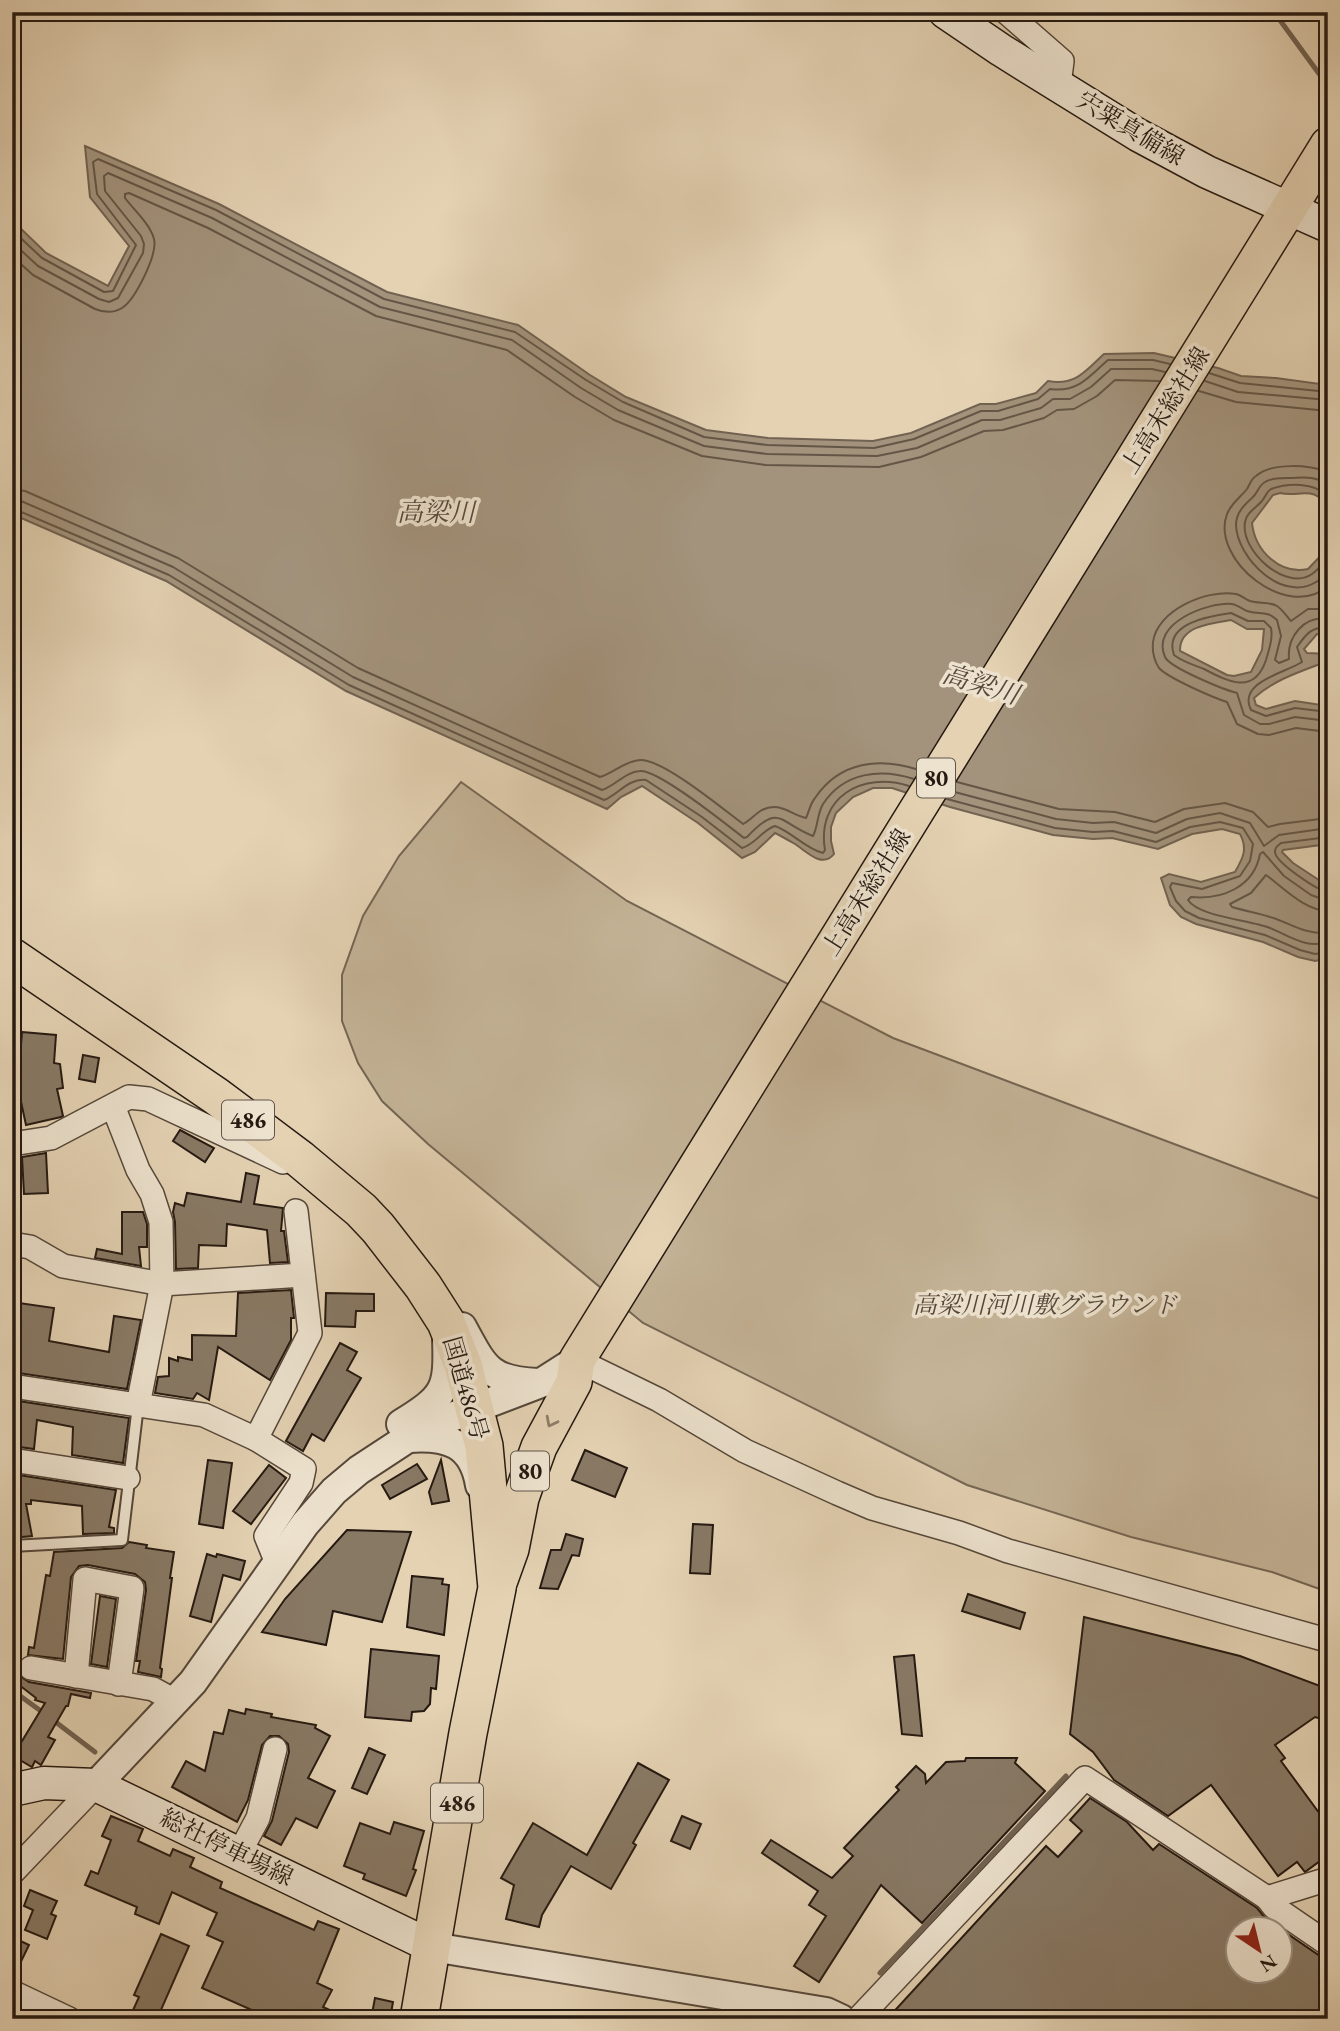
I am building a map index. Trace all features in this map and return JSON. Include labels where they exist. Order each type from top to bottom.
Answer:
[{"type":"highway","name":"国道486号","points":[[12,957],[216,1096],[300,1158],[361,1210],[423,1286],[446,1322],[464,1365],[484,1446],[497,1588],[468,1733],[419,2019]]},
{"type":"main road","name":"宍粟真備線","points":[[945,12],[1138,135],[1207,172],[1282,222],[1328,226]]},
{"type":"main road","name":"上高末総社線","points":[[497,1588],[511,1549],[521,1498],[530,1472],[539,1447],[574,1382],[577,1360],[1328,145]]},
{"type":"main road","name":"総社停車場線","points":[[12,1790],[44,1783],[96,1785],[433,1947]]},
{"type":"street","points":[[1006,12],[1062,61],[1059,85]]},
{"type":"street","points":[[12,1144],[51,1139],[129,1097],[148,1099],[284,1163],[300,1158]]},
{"type":"street","points":[[113,1105],[138,1170],[152,1194],[161,1222],[162,1284],[138,1405]]},
{"type":"street","points":[[256,1439],[310,1333],[296,1211]]},
{"type":"street","points":[[12,1244],[30,1247],[63,1266],[162,1284],[303,1275]]},
{"type":"street","points":[[423,1286],[438,1292],[446,1299],[488,1369],[500,1377],[516,1382],[541,1383]]},
{"type":"street","points":[[359,1470],[365,1451],[377,1438],[424,1409],[436,1399],[444,1387],[448,1371],[446,1322]]},
{"type":"street","points":[[12,1873],[193,1682],[305,1524],[327,1499],[359,1470],[405,1438],[443,1419],[541,1383],[577,1360],[659,1400],[745,1451],[872,1508],[959,1533],[1008,1551],[1323,1639]]},
{"type":"street","points":[[12,1386],[204,1415],[256,1439],[304,1469],[301,1483],[266,1536],[277,1563]]},
{"type":"street","points":[[405,1438],[428,1437],[445,1440],[467,1452],[478,1469],[484,1497],[492,1514]]},
{"type":"street","points":[[12,1460],[128,1478]]},
{"type":"street","points":[[76,1676],[85,1579],[132,1588],[119,1684]]},
{"type":"street","points":[[22,1667],[153,1689],[175,1701]]},
{"type":"street","points":[[240,1852],[258,1818],[275,1749]]},
{"type":"street","points":[[858,2019],[1086,1778],[1267,1898],[1274,1907],[1328,1944]]},
{"type":"street","points":[[1267,1898],[1328,1879]]},
{"type":"street","points":[[433,1947],[826,2012],[841,2019]]},
{"type":"street","points":[[12,1992],[69,2019]]},
{"type":"lane","points":[[12,1546],[122,1540],[138,1405]]},
{"type":"green space","name":"高梁川河川敷グラウンド","points":[[461,782],[627,901],[893,1038],[1328,1202],[1328,1592],[1272,1572],[1131,1537],[967,1485],[643,1323],[428,1144],[382,1101],[358,1063],[342,1021],[342,975],[363,916],[399,856]]},
{"type":"water","name":"高梁川","points":[[85,146],[219,204],[387,292],[518,325],[626,397],[706,430],[768,438],[873,441],[911,433],[980,404],[996,404],[1036,393],[1048,381],[1066,381],[1079,376],[1104,354],[1154,353],[1241,376],[1328,385],[1328,510],[1313,494],[1280,493],[1273,495],[1252,523],[1258,543],[1264,551],[1271,559],[1288,568],[1308,569],[1328,548],[1328,635],[1317,634],[1304,649],[1307,653],[1328,654],[1328,661],[1280,681],[1254,698],[1256,705],[1266,709],[1295,701],[1328,706],[1328,844],[1282,852],[1293,863],[1328,886],[1328,958],[1315,961],[1298,957],[1263,942],[1196,924],[1181,917],[1170,905],[1161,878],[1169,874],[1201,882],[1235,872],[1244,853],[1244,844],[1240,834],[1222,829],[1192,834],[1158,849],[1112,838],[1053,835],[892,788],[873,788],[853,797],[836,813],[831,827],[834,854],[829,858],[824,860],[814,857],[775,833],[755,852],[742,858],[698,823],[642,786],[621,797],[607,809],[346,691],[166,581],[12,514],[12,220],[46,253],[108,286],[129,246],[90,197]],"holes":[[[1231,620],[1247,629],[1264,629],[1262,650],[1251,672],[1227,675],[1180,651],[1185,636],[1198,627]]]},
{"type":"building","points":[[22,1032],[56,1035],[54,1063],[60,1064],[63,1088],[57,1089],[63,1116],[61,1117],[26,1125],[20,1097],[17,1097]]},
{"type":"building","points":[[83,1055],[99,1058],[95,1082],[79,1079]]},
{"type":"building","points":[[180,1130],[214,1148],[205,1162],[173,1141]]},
{"type":"building","points":[[46,1153],[48,1193],[24,1194],[22,1157]]},
{"type":"building","points":[[246,1173],[259,1176],[254,1204],[283,1208],[281,1231],[284,1231],[288,1262],[270,1263],[267,1230],[227,1224],[226,1246],[199,1245],[198,1268],[176,1269],[173,1212],[175,1203],[184,1206],[187,1193],[241,1202]]},
{"type":"building","points":[[122,1212],[143,1212],[147,1224],[147,1247],[139,1247],[141,1266],[95,1258],[97,1249],[122,1254]]},
{"type":"building","points":[[291,1290],[294,1318],[291,1318],[291,1340],[270,1380],[218,1347],[209,1400],[197,1393],[193,1399],[155,1393],[158,1377],[169,1376],[169,1358],[178,1361],[178,1357],[192,1360],[192,1335],[236,1336],[238,1293]]},
{"type":"building","points":[[326,1293],[374,1294],[374,1311],[356,1311],[355,1327],[325,1326]]},
{"type":"building","points":[[12,1302],[54,1308],[49,1341],[109,1352],[114,1316],[141,1320],[127,1389],[18,1373],[20,1360],[12,1359]]},
{"type":"building","points":[[340,1343],[357,1352],[347,1370],[361,1378],[324,1441],[312,1434],[303,1451],[286,1441]]},
{"type":"building","points":[[12,1400],[129,1418],[123,1463],[72,1455],[73,1427],[37,1420],[34,1449],[12,1446]]},
{"type":"building","points":[[585,1450],[627,1468],[615,1497],[572,1480]]},
{"type":"building","points":[[208,1460],[232,1463],[223,1528],[199,1524]]},
{"type":"building","points":[[441,1460],[449,1501],[432,1504],[429,1492]]},
{"type":"building","points":[[417,1464],[427,1479],[390,1499],[382,1485]]},
{"type":"building","points":[[269,1465],[286,1478],[251,1524],[233,1511]]},
{"type":"building","points":[[12,1474],[116,1490],[109,1527],[114,1528],[114,1533],[83,1534],[82,1506],[31,1500],[31,1504],[26,1504],[32,1536],[12,1538]]},
{"type":"building","points":[[693,1524],[713,1525],[710,1574],[690,1573]]},
{"type":"building","points":[[347,1530],[411,1532],[382,1622],[333,1611],[326,1645],[262,1632],[285,1599]]},
{"type":"building","points":[[566,1534],[583,1539],[579,1556],[572,1555],[558,1589],[540,1588],[551,1550],[561,1550]]},
{"type":"building","points":[[129,1542],[147,1545],[146,1548],[174,1552],[161,1677],[138,1672],[140,1661],[136,1661],[145,1582],[135,1574],[88,1565],[79,1566],[71,1577],[63,1659],[28,1655],[29,1647],[34,1648],[46,1575],[50,1576],[54,1552],[122,1548]]},
{"type":"building","points":[[207,1554],[245,1561],[240,1580],[223,1575],[211,1622],[190,1616]]},
{"type":"building","points":[[412,1576],[443,1579],[442,1584],[449,1585],[444,1635],[407,1627]]},
{"type":"building","points":[[968,1594],[1025,1613],[1020,1629],[962,1611]]},
{"type":"building","points":[[100,1596],[116,1599],[107,1667],[91,1664]]},
{"type":"building","points":[[1084,1617],[1240,1656],[1328,1689],[1328,1721],[1315,1717],[1275,1745],[1285,1758],[1281,1761],[1328,1825],[1328,1855],[1305,1872],[1297,1862],[1278,1876],[1211,1785],[1168,1816],[1114,1780],[1093,1752],[1070,1734]]},
{"type":"building","points":[[371,1649],[439,1656],[436,1689],[431,1688],[430,1704],[424,1711],[412,1712],[411,1721],[365,1717]]},
{"type":"building","points":[[914,1655],[922,1736],[902,1734],[894,1657]]},
{"type":"building","points":[[18,1675],[29,1682],[91,1693],[90,1698],[71,1694],[68,1706],[48,1737],[55,1740],[41,1765],[35,1761],[32,1767],[13,1756],[45,1703],[35,1700],[36,1698],[14,1681]]},
{"type":"building","points":[[246,1709],[272,1714],[271,1717],[316,1725],[315,1728],[330,1736],[308,1778],[335,1791],[317,1828],[296,1818],[281,1845],[264,1836],[272,1821],[289,1752],[288,1744],[279,1736],[270,1736],[262,1745],[248,1800],[237,1822],[172,1787],[186,1761],[205,1771],[214,1732],[223,1734],[229,1710],[245,1714]]},
{"type":"building","points":[[369,1748],[385,1755],[367,1794],[352,1788]]},
{"type":"building","points":[[966,1758],[1017,1758],[1015,1763],[1045,1791],[922,1923],[881,1885],[819,1982],[794,1966],[826,1916],[809,1905],[818,1891],[762,1853],[771,1840],[832,1878],[853,1856],[844,1848],[899,1790],[896,1787],[916,1766],[925,1774],[926,1783],[946,1762],[965,1761]]},
{"type":"building","points":[[638,1763],[669,1780],[633,1843],[636,1845],[611,1889],[571,1866],[542,1915],[539,1927],[506,1919],[514,1885],[501,1878],[533,1823],[587,1855]]},
{"type":"building","points":[[1090,1798],[1127,1822],[1153,1850],[1159,1844],[1257,1908],[1264,1916],[1224,1916],[1224,1986],[1294,1986],[1294,1938],[1320,1956],[1328,1958],[1328,2019],[887,2019],[1046,1846],[1058,1857],[1082,1831],[1070,1820]]},
{"type":"building","points":[[111,1816],[143,1829],[138,1841],[170,1856],[173,1849],[194,1858],[190,1867],[222,1882],[220,1888],[314,1930],[318,1921],[339,1929],[317,1983],[332,1990],[323,2007],[349,2019],[272,2019],[202,1988],[223,1942],[207,1935],[217,1913],[172,1892],[159,1924],[135,1914],[137,1907],[85,1885],[91,1871],[98,1874],[111,1840],[102,1836]]},
{"type":"building","points":[[682,1816],[701,1824],[690,1849],[671,1841]]},
{"type":"building","points":[[394,1822],[424,1831],[413,1869],[416,1870],[406,1896],[363,1879],[365,1874],[344,1866],[360,1823],[390,1834]]},
{"type":"building","points":[[30,1890],[57,1901],[51,1914],[56,1916],[47,1939],[25,1930],[33,1910],[24,1906]]},
{"type":"building","points":[[161,1934],[189,1946],[157,2019],[129,2019],[139,1997],[134,1995]]},
{"type":"building","points":[[12,1937],[29,1945],[13,1978],[12,1978]]},
{"type":"building","points":[[375,1998],[393,2002],[390,2019],[371,2019]]},
{"type":"waterway","points":[[1274,12],[1328,86]]},
{"type":"waterway","points":[[12,1690],[45,1714]]},
{"type":"waterway","points":[[53,1720],[95,1752]]},
{"type":"waterway","points":[[880,1973],[1066,1776]]}]
